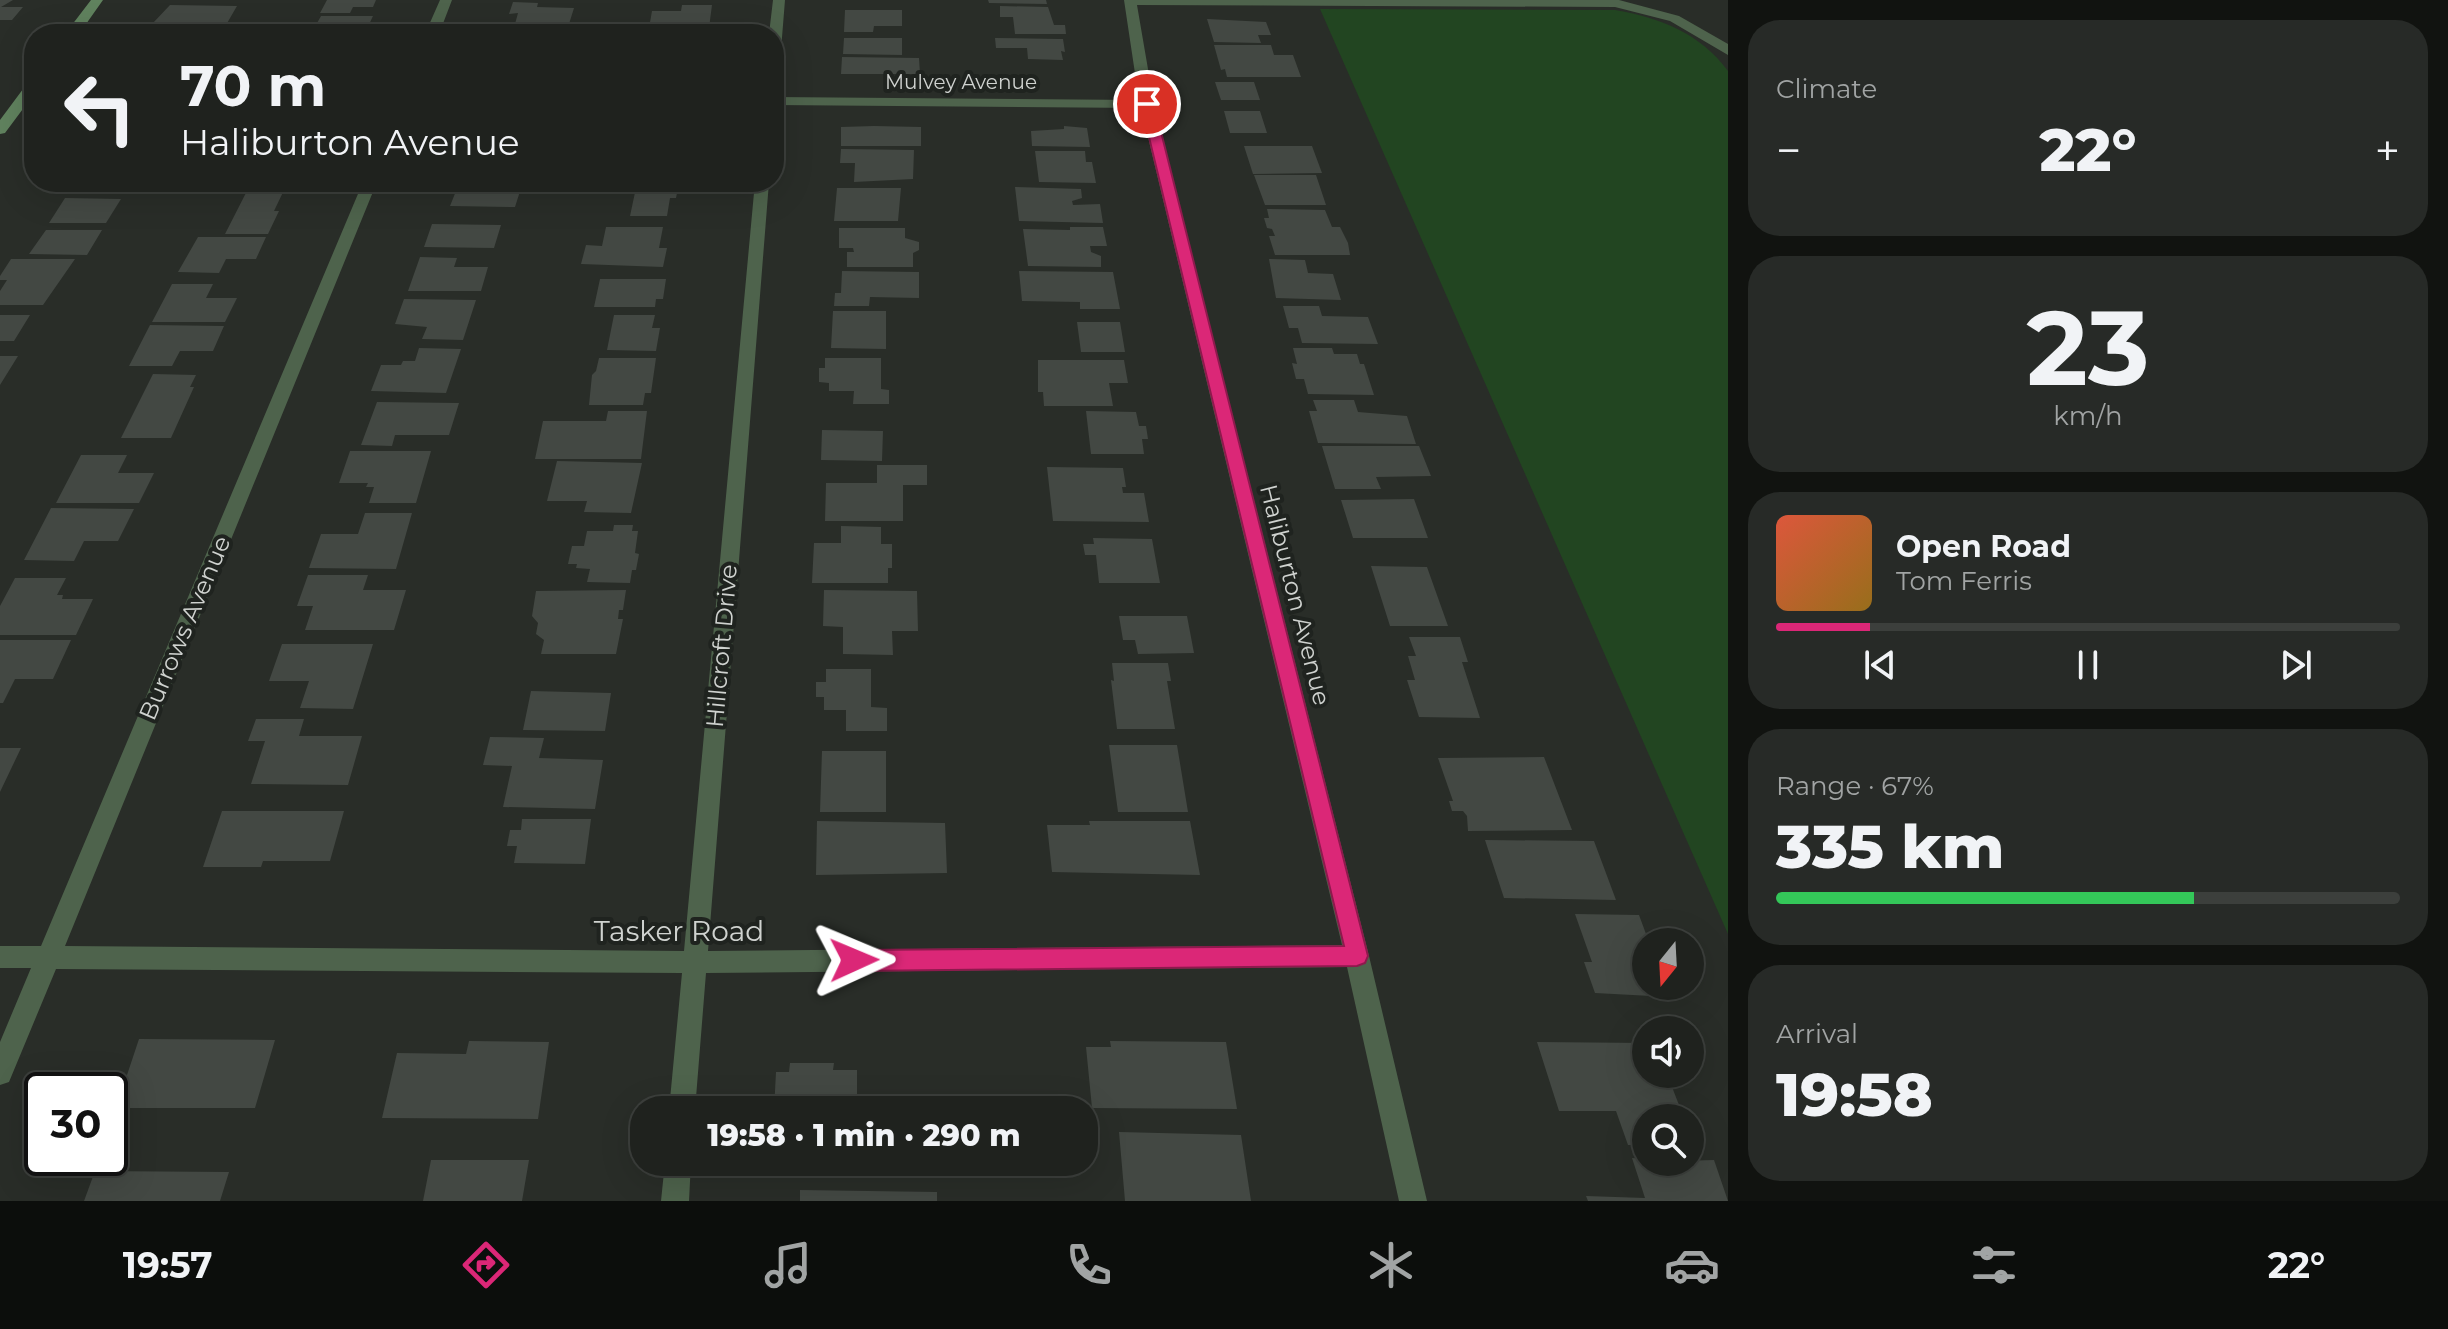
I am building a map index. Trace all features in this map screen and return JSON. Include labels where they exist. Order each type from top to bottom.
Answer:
[{"type":"main road","points":[[79,24],[97,0]]},
{"type":"main road","points":[[0,130],[24,98]]},
{"type":"street","points":[[436,24],[446,0]]},
{"type":"street","points":[[777,24],[779,0]]},
{"type":"street","points":[[1130,0],[1615,3],[1678,19],[1704,32],[1728,51]]},
{"type":"street","name":"Haliburton Avenue","points":[[1130,0],[1147,104],[1357,956],[1413,1201]]},
{"type":"street","name":"Mulvey Avenue","points":[[784,101],[1147,104]]},
{"type":"street","name":"Burrows Avenue","points":[[0,1073],[366,192]]},
{"type":"street","name":"Hillcroft Drive","points":[[683,1096],[761,192]]},
{"type":"street","name":"Tasker Road","points":[[0,957],[695,962],[1357,956]]},
{"type":"street","points":[[675,1201],[677,1176]]},
{"type":"green space","points":[[1320,9],[1615,10],[1678,29],[1705,47],[1728,71],[1728,934]]},
{"type":"building","points":[[0,0],[13,0],[1,7],[23,7],[12,20],[0,20]]},
{"type":"building","points":[[327,0],[376,0],[373,7],[353,7],[350,13],[320,13]]},
{"type":"building","points":[[988,0],[1046,0],[1047,4],[989,3]]},
{"type":"building","points":[[513,2],[538,3],[537,7],[574,8],[569,24],[515,24],[518,13],[509,14]]},
{"type":"building","points":[[170,5],[237,6],[227,24],[153,23]]},
{"type":"building","points":[[682,5],[712,5],[710,24],[650,24],[652,11],[681,11]]},
{"type":"building","points":[[1000,6],[1048,7],[1054,25],[1065,25],[1066,34],[1015,34],[1013,17],[1000,17]]},
{"type":"building","points":[[845,10],[902,10],[902,26],[874,26],[873,32],[844,32]]},
{"type":"building","points":[[321,16],[373,16],[369,24],[317,24]]},
{"type":"building","points":[[1207,19],[1266,22],[1271,35],[1258,35],[1261,43],[1214,42]]},
{"type":"building","points":[[844,38],[902,38],[902,55],[843,54]]},
{"type":"building","points":[[995,38],[1063,39],[1063,60],[1028,59],[1027,48],[996,48]]},
{"type":"building","points":[[1214,45],[1271,45],[1274,55],[1293,55],[1301,77],[1227,77],[1225,69],[1221,70]]},
{"type":"building","points":[[842,57],[919,58],[920,74],[841,74]]},
{"type":"building","points":[[1215,82],[1254,82],[1260,100],[1221,100]]},
{"type":"building","points":[[1224,111],[1260,111],[1267,133],[1230,133]]},
{"type":"building","points":[[1064,126],[1087,128],[1090,147],[1032,146],[1031,131],[1064,129]]},
{"type":"building","points":[[841,127],[921,127],[921,146],[841,146]]},
{"type":"building","points":[[1244,146],[1312,146],[1322,173],[1253,174]]},
{"type":"building","points":[[841,149],[914,150],[913,179],[854,182],[855,163],[840,163]]},
{"type":"building","points":[[1035,151],[1085,151],[1086,162],[1092,162],[1096,183],[1039,182]]},
{"type":"building","points":[[1254,175],[1316,175],[1326,205],[1265,205]]},
{"type":"building","points":[[1015,187],[1081,189],[1082,198],[1072,201],[1073,205],[1100,204],[1103,223],[1019,221]]},
{"type":"building","points":[[837,188],[901,188],[898,221],[834,221]]},
{"type":"building","points":[[246,192],[283,192],[274,211],[279,211],[268,234],[225,234]]},
{"type":"building","points":[[456,192],[520,192],[515,207],[450,206]]},
{"type":"building","points":[[635,192],[677,192],[676,198],[670,198],[667,216],[630,216]]},
{"type":"building","points":[[65,198],[121,199],[106,223],[49,223]]},
{"type":"building","points":[[1267,209],[1325,210],[1332,227],[1340,227],[1350,255],[1275,255],[1269,236],[1275,236],[1272,229],[1267,228],[1264,218],[1269,218]]},
{"type":"building","points":[[432,224],[501,225],[494,248],[424,247]]},
{"type":"building","points":[[606,227],[663,227],[659,248],[667,248],[663,267],[581,264],[586,245],[602,246]]},
{"type":"building","points":[[1070,227],[1103,227],[1107,246],[1090,246],[1091,252],[1101,256],[1101,267],[1028,266],[1023,229],[1070,230]]},
{"type":"building","points":[[839,228],[905,228],[905,238],[919,242],[919,250],[913,253],[913,267],[847,267],[847,252],[854,252],[853,248],[839,248]]},
{"type":"building","points":[[46,230],[102,230],[87,255],[29,254]]},
{"type":"building","points":[[198,237],[266,237],[256,259],[226,259],[219,273],[178,272]]},
{"type":"building","points":[[420,257],[457,258],[454,267],[488,267],[481,291],[408,291]]},
{"type":"building","points":[[11,259],[75,259],[43,305],[0,305],[0,291],[7,280],[0,280],[0,276]]},
{"type":"building","points":[[1269,259],[1305,260],[1308,273],[1333,274],[1341,300],[1276,298]]},
{"type":"building","points":[[842,271],[919,272],[919,298],[870,297],[869,306],[834,306],[835,293],[841,293]]},
{"type":"building","points":[[1019,271],[1113,272],[1120,309],[1080,309],[1080,302],[1022,301]]},
{"type":"building","points":[[600,279],[666,279],[663,299],[656,299],[655,307],[594,307]]},
{"type":"building","points":[[172,284],[213,284],[206,298],[237,298],[225,322],[152,322]]},
{"type":"building","points":[[404,299],[476,300],[463,340],[422,339],[427,327],[395,324]]},
{"type":"building","points":[[1283,306],[1319,306],[1322,316],[1368,317],[1378,344],[1302,343],[1298,328],[1289,328]]},
{"type":"building","points":[[833,311],[886,311],[886,349],[831,348]]},
{"type":"building","points":[[0,315],[30,315],[14,341],[0,341]]},
{"type":"building","points":[[614,315],[655,315],[652,328],[660,328],[656,351],[607,350]]},
{"type":"building","points":[[1077,322],[1120,322],[1125,352],[1081,352]]},
{"type":"building","points":[[150,325],[224,326],[213,351],[180,351],[172,366],[129,366]]},
{"type":"building","points":[[419,348],[461,349],[446,393],[371,391],[381,365],[415,361]]},
{"type":"building","points":[[1293,348],[1332,348],[1334,354],[1357,354],[1360,364],[1364,364],[1374,395],[1308,394],[1304,379],[1296,379],[1292,363],[1297,364]]},
{"type":"building","points":[[0,356],[18,356],[0,385]]},
{"type":"building","points":[[599,358],[656,358],[651,393],[645,393],[643,405],[589,405],[592,375]]},
{"type":"building","points":[[825,358],[881,358],[881,389],[889,390],[889,404],[853,404],[854,391],[829,391],[829,383],[819,382],[819,368],[825,368]]},
{"type":"building","points":[[1038,360],[1124,360],[1128,383],[1109,383],[1113,406],[1044,406],[1043,392],[1038,392]]},
{"type":"building","points":[[153,374],[196,375],[190,387],[194,387],[171,438],[121,438]]},
{"type":"building","points":[[1313,400],[1354,400],[1358,412],[1407,416],[1416,444],[1318,443],[1309,411],[1317,411]]},
{"type":"building","points":[[377,402],[459,403],[449,435],[395,435],[392,446],[361,445]]},
{"type":"building","points":[[608,411],[647,411],[641,459],[535,459],[543,421],[606,421]]},
{"type":"building","points":[[1086,411],[1136,412],[1139,426],[1146,426],[1148,439],[1142,439],[1144,454],[1091,454]]},
{"type":"building","points":[[822,430],[883,431],[882,461],[821,460]]},
{"type":"building","points":[[1322,446],[1419,446],[1431,476],[1376,477],[1381,489],[1335,489]]},
{"type":"building","points":[[350,451],[431,451],[416,503],[369,503],[374,487],[366,487],[368,483],[339,483]]},
{"type":"building","points":[[81,455],[127,455],[118,473],[154,473],[139,503],[56,503]]},
{"type":"building","points":[[557,461],[642,463],[631,513],[584,512],[587,501],[547,501]]},
{"type":"building","points":[[877,465],[927,465],[927,485],[903,485],[903,521],[825,521],[826,483],[877,483]]},
{"type":"building","points":[[1047,467],[1123,468],[1126,487],[1122,487],[1123,493],[1144,493],[1149,522],[1053,521]]},
{"type":"building","points":[[1414,499],[1428,538],[1353,538],[1341,500]]},
{"type":"building","points":[[51,508],[134,509],[118,541],[84,541],[74,561],[24,560]]},
{"type":"building","points":[[365,513],[412,513],[396,569],[309,568],[321,534],[358,534]]},
{"type":"building","points":[[614,525],[633,525],[632,531],[638,531],[635,553],[639,554],[630,583],[587,582],[590,569],[568,564],[572,546],[584,546],[587,531],[613,531]]},
{"type":"building","points":[[841,526],[881,527],[881,544],[892,544],[892,568],[888,568],[888,583],[812,583],[814,543],[841,543]]},
{"type":"building","points":[[1093,538],[1152,539],[1160,583],[1099,583],[1096,555],[1085,555],[1083,544],[1094,544]]},
{"type":"building","points":[[1371,566],[1427,567],[1448,626],[1390,626]]},
{"type":"building","points":[[308,575],[368,575],[363,590],[406,590],[394,630],[305,630],[313,606],[297,606]]},
{"type":"building","points":[[15,578],[66,578],[57,595],[63,595],[62,599],[93,599],[76,635],[0,635],[0,606]]},
{"type":"building","points":[[626,590],[623,610],[619,610],[618,619],[623,619],[616,654],[541,654],[544,640],[536,634],[538,623],[532,616],[536,591]]},
{"type":"building","points":[[824,590],[917,591],[918,631],[892,631],[893,655],[843,654],[843,627],[823,626]]},
{"type":"building","points":[[1119,616],[1187,616],[1194,653],[1138,654],[1135,640],[1123,640]]},
{"type":"building","points":[[1409,637],[1460,637],[1468,662],[1462,662],[1480,718],[1419,717],[1407,680],[1415,680],[1408,656],[1416,656]]},
{"type":"building","points":[[0,640],[71,640],[53,679],[15,679],[3,703],[0,703]]},
{"type":"building","points":[[282,644],[373,644],[353,709],[300,708],[309,681],[269,681]]},
{"type":"building","points":[[1112,663],[1168,663],[1171,681],[1167,681],[1175,729],[1117,729]]},
{"type":"building","points":[[826,669],[871,669],[871,707],[887,708],[887,731],[846,731],[846,710],[824,710],[824,697],[816,697],[816,682],[826,682]]},
{"type":"building","points":[[531,691],[611,693],[605,731],[523,730]]},
{"type":"building","points":[[256,719],[304,719],[299,736],[362,736],[348,785],[251,784],[265,741],[248,741]]},
{"type":"building","points":[[490,737],[544,738],[539,758],[603,760],[595,809],[503,807],[512,766],[483,765]]},
{"type":"building","points":[[1109,745],[1177,745],[1188,812],[1118,812]]},
{"type":"building","points":[[0,748],[21,748],[0,792]]},
{"type":"building","points":[[822,751],[886,751],[886,812],[820,812]]},
{"type":"building","points":[[1544,757],[1572,830],[1468,831],[1467,816],[1463,811],[1452,811],[1449,801],[1453,801],[1438,758]]},
{"type":"building","points":[[222,811],[344,811],[330,861],[263,861],[261,867],[203,867]]},
{"type":"building","points":[[522,819],[591,819],[585,864],[514,863],[517,846],[507,846],[510,830],[521,830]]},
{"type":"building","points":[[817,821],[945,823],[947,873],[816,875]]},
{"type":"building","points":[[1089,821],[1190,821],[1200,875],[1052,872],[1047,825],[1090,825]]},
{"type":"building","points":[[1485,840],[1594,841],[1616,900],[1504,898]]},
{"type":"building","points":[[1575,914],[1639,915],[1644,928],[1632,928],[1632,995],[1595,993],[1584,962],[1592,962]]},
{"type":"building","points":[[139,1039],[275,1040],[255,1108],[128,1108],[128,1072]]},
{"type":"building","points":[[469,1041],[549,1042],[538,1119],[382,1118],[397,1053],[466,1054]]},
{"type":"building","points":[[1110,1041],[1226,1042],[1237,1109],[1098,1108],[1098,1096],[1091,1096],[1086,1047],[1111,1047]]},
{"type":"building","points":[[1537,1042],[1632,1043],[1632,1088],[1672,1088],[1679,1104],[1632,1104],[1632,1145],[1628,1145],[1616,1111],[1559,1111]]},
{"type":"building","points":[[790,1063],[834,1063],[833,1070],[857,1070],[857,1096],[775,1096],[776,1072],[789,1072]]},
{"type":"building","points":[[1119,1132],[1241,1135],[1251,1201],[1125,1201]]},
{"type":"building","points":[[431,1160],[529,1160],[522,1201],[423,1201]]},
{"type":"building","points":[[1704,1160],[1714,1160],[1728,1201],[1588,1201],[1586,1196],[1645,1198],[1638,1176],[1704,1176]]},
{"type":"building","points":[[128,1171],[229,1172],[220,1201],[84,1201],[93,1176],[128,1176]]},
{"type":"building","points":[[800,1190],[937,1192],[937,1201],[800,1201]]},
{"type":"route","points":[[854,960],[1357,956],[1147,104]]}]
